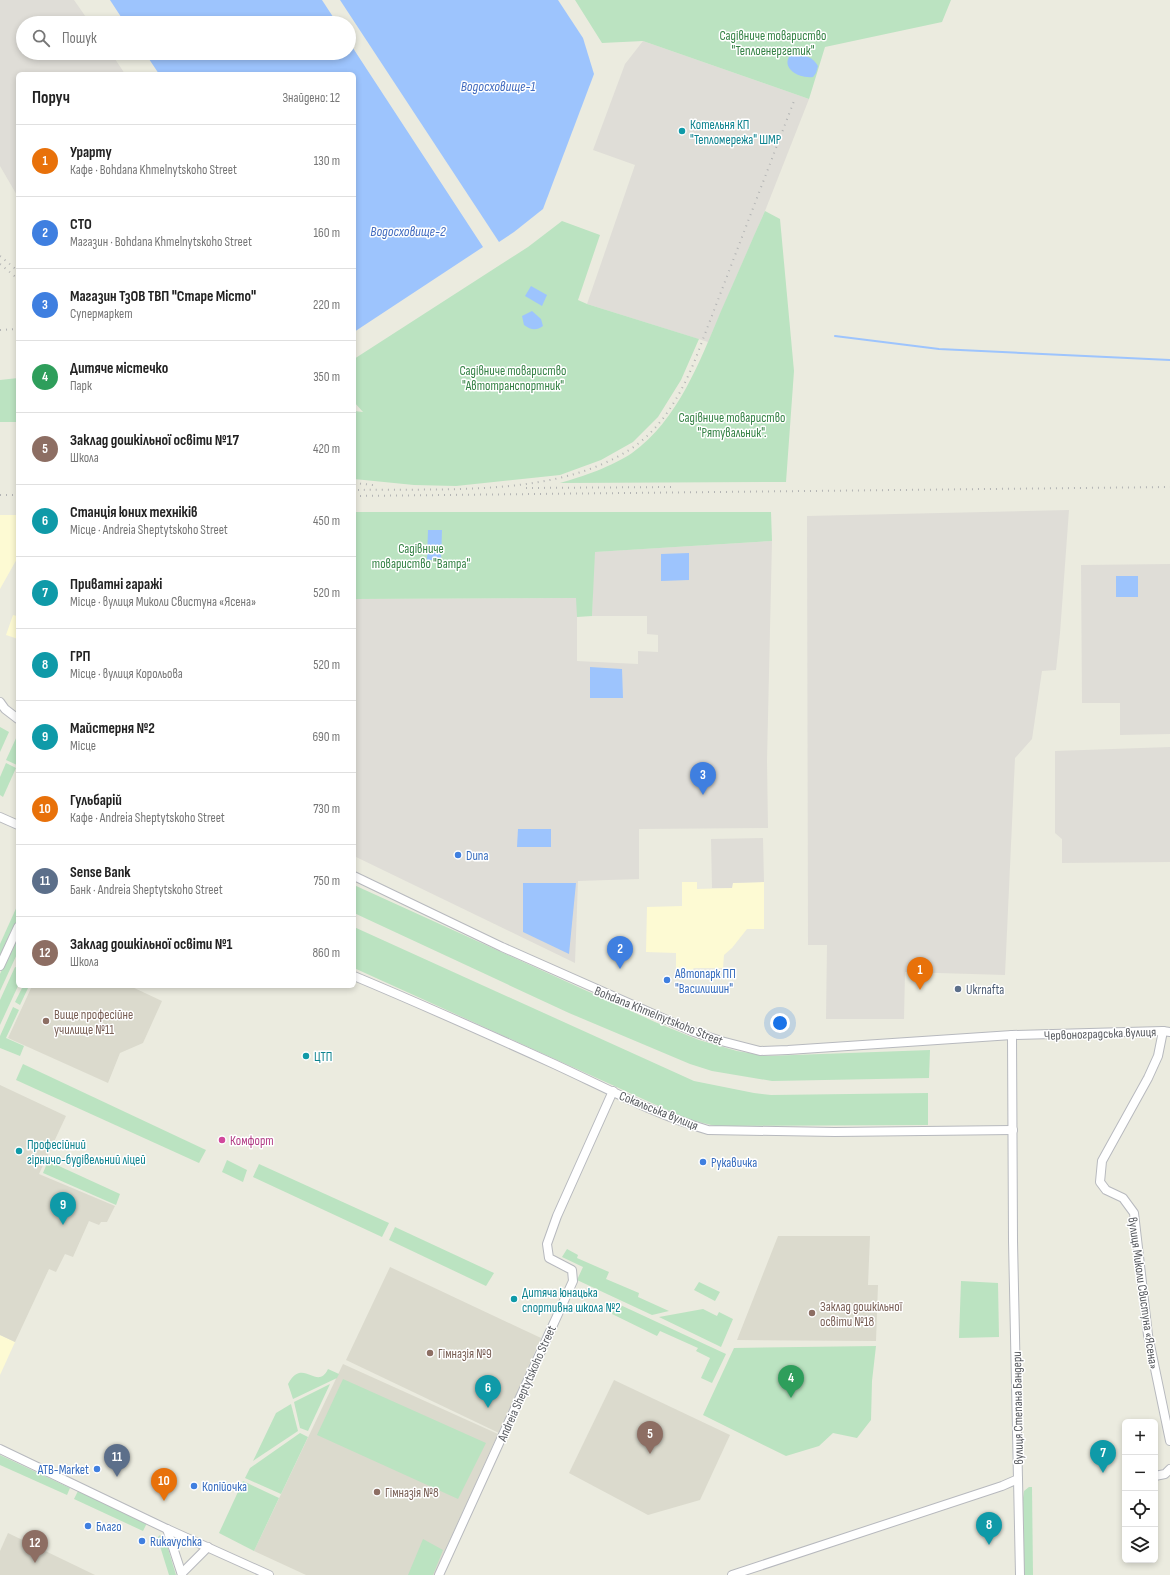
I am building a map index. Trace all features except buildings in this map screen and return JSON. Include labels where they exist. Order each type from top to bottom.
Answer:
[{"type":"street","points":[[0,702],[5,709],[16,717]]},
{"type":"street","points":[[0,817],[16,824]]},
{"type":"street","name":"Bohdana Khmelnytskoho Street","points":[[356,877],[496,944],[694,1032],[760,1051],[1029,1035]]},
{"type":"street","points":[[0,966],[16,931]]},
{"type":"street","name":"Сокальська вулиця","points":[[356,977],[461,1022],[613,1091],[689,1124],[708,1130],[835,1132],[1013,1130]]},
{"type":"street","name":"Червоноградська вулиця","points":[[1029,1035],[1167,1031]]},
{"type":"street","name":"вулиця Миколи Свистуна «Ясена»","points":[[1167,1031],[1148,1078],[1102,1162],[1100,1182],[1106,1190],[1123,1198],[1134,1213],[1148,1335],[1170,1441]]},
{"type":"street","name":"вулиця Степана Бандери","points":[[732,1575],[1002,1486],[1018,1479],[1013,1241],[1012,1035]]},
{"type":"street","name":"Andreia Sheptytskoho Street","points":[[439,1575],[573,1281],[572,1270],[548,1258],[547,1244],[557,1216],[613,1091]]},
{"type":"street","points":[[0,1449],[167,1529],[269,1575]]},
{"type":"street","points":[[1158,1475],[1165,1474],[1170,1469]]},
{"type":"street","points":[[1018,1479],[1020,1575]]},
{"type":"street","points":[[167,1529],[182,1574],[208,1547]]},
{"type":"shaded area","points":[[0,0],[74,0],[85,16],[16,16],[16,60],[116,60],[124,72],[16,72],[16,194],[0,166]]},
{"type":"shaded area","name":"Котельня КП \"Тепломережа\" ШМР","points":[[643,41],[809,99],[765,211],[708,342],[587,304],[635,165],[593,150],[625,64]]},
{"type":"shaded area","points":[[1069,510],[1056,670],[1042,671],[1032,739],[1015,758],[1005,975],[905,972],[904,1019],[826,1019],[827,945],[808,945],[807,516]]},
{"type":"shaded area","points":[[0,515],[16,515],[16,561],[0,589]]},
{"type":"shaded area","points":[[772,541],[767,761],[768,828],[639,829],[639,879],[578,881],[575,963],[356,857],[356,599],[577,598],[577,661],[638,664],[638,651],[658,652],[658,635],[647,634],[647,616],[592,616],[594,552]]},
{"type":"shaded area","points":[[1170,564],[1170,734],[1120,735],[1120,703],[1082,703],[1081,565]]},
{"type":"shaded area","points":[[13,615],[16,616],[16,638],[6,635]]},
{"type":"shaded area","points":[[1170,747],[1170,862],[1062,863],[1062,839],[1055,833],[1055,751]]},
{"type":"shaded area","points":[[763,838],[764,882],[733,883],[732,888],[712,888],[711,839]]},
{"type":"shaded area","points":[[682,882],[697,882],[697,889],[732,888],[732,883],[764,882],[764,929],[747,929],[732,948],[724,955],[723,968],[694,968],[691,971],[676,972],[676,953],[646,952],[647,907],[682,906]]},
{"type":"shaded area","points":[[31,988],[134,988],[162,1001],[143,1043],[120,1053],[108,1083],[8,1038]]},
{"type":"shaded area","points":[[0,1085],[66,1116],[39,1174],[115,1206],[107,1222],[101,1222],[99,1225],[89,1221],[73,1257],[65,1254],[56,1272],[49,1269],[15,1342],[0,1335]]},
{"type":"shaded area","name":"Заклад дошкільної освіти №18","points":[[778,1236],[870,1236],[868,1285],[878,1285],[876,1341],[737,1340]]},
{"type":"shaded area","name":"Гімназія №9","points":[[390,1267],[541,1338],[499,1433],[346,1360]]},
{"type":"shaded area","points":[[0,1335],[15,1342],[0,1375]]},
{"type":"shaded area","name":"Гімназія №8","points":[[343,1364],[498,1434],[434,1575],[306,1575],[254,1551]]},
{"type":"shaded area","points":[[614,1380],[730,1435],[700,1500],[648,1515],[569,1473]]},
{"type":"shaded area","points":[[8,1533],[95,1575],[0,1575],[0,1551]]},
{"type":"green space","name":"Садівниче товариство \"Теплоенергетик\"","points":[[575,0],[951,0],[942,22],[825,47],[809,99],[643,41],[602,43]]},
{"type":"green space","name":"Садівниче товариство \"Рятувальник\".","points":[[765,211],[780,219],[794,371],[786,482],[560,483],[597,471],[632,453],[648,439],[675,407],[705,350]]},
{"type":"green space","name":"Садівниче товариство \"Автотранспортник\"","points":[[562,221],[600,235],[578,300],[699,339],[681,380],[658,417],[633,442],[601,460],[560,475],[456,486],[414,485],[356,479],[356,411],[363,412],[356,404],[356,358],[528,247]]},
{"type":"green space","points":[[16,378],[16,422],[0,422],[0,380]]},
{"type":"green space","name":"Садівниче товариство \"Ватра\"","points":[[356,512],[771,512],[772,541],[595,552],[592,616],[577,617],[576,598],[356,599]]},
{"type":"green space","points":[[0,727],[9,732],[0,752]]},
{"type":"green space","points":[[16,738],[16,765],[6,760]]},
{"type":"green space","points":[[6,763],[16,768],[3,797],[0,795],[0,777]]},
{"type":"green space","points":[[356,886],[655,1022],[699,1040],[737,1051],[767,1056],[930,1050],[929,1078],[772,1081],[712,1071],[690,1064],[569,1013],[356,914]]},
{"type":"green space","points":[[16,908],[16,925],[0,961],[0,944]]},
{"type":"green space","points":[[356,928],[694,1081],[771,1095],[928,1093],[928,1125],[715,1126],[687,1119],[356,969]]},
{"type":"green space","points":[[16,938],[16,956],[0,991],[0,974]]},
{"type":"green space","points":[[16,967],[17,988],[0,1025],[0,1000]]},
{"type":"green space","points":[[22,988],[28,988],[20,1005],[15,1002]]},
{"type":"green space","points":[[13,1007],[19,1010],[6,1038],[24,1046],[20,1056],[0,1048],[0,1036]]},
{"type":"green space","points":[[23,1064],[206,1150],[199,1163],[16,1080]]},
{"type":"green space","points":[[227,1160],[247,1170],[243,1182],[222,1172]]},
{"type":"green space","points":[[48,1161],[120,1194],[116,1205],[43,1173]]},
{"type":"green space","points":[[259,1164],[389,1223],[382,1237],[253,1177]]},
{"type":"green space","points":[[395,1227],[494,1273],[486,1286],[389,1240]]},
{"type":"green space","points":[[567,1249],[578,1255],[577,1258],[609,1272],[606,1279],[639,1293],[638,1297],[669,1311],[652,1315],[577,1280],[583,1267],[562,1257]]},
{"type":"green space","points":[[961,1281],[998,1283],[999,1337],[959,1338]]},
{"type":"green space","points":[[699,1282],[720,1292],[715,1301],[694,1290]]},
{"type":"green space","points":[[616,1303],[726,1354],[712,1383],[701,1378],[710,1358],[696,1351],[698,1348],[660,1331],[657,1336],[612,1314]]},
{"type":"green space","points":[[703,1309],[717,1316],[719,1312],[733,1319],[721,1347],[659,1317]]},
{"type":"green space","points":[[876,1346],[872,1381],[871,1420],[857,1438],[833,1433],[819,1446],[786,1456],[703,1415],[734,1348]]},
{"type":"green space","points":[[328,1369],[339,1374],[337,1378],[293,1399],[288,1384],[294,1376],[299,1373],[304,1373],[319,1377],[324,1375]]},
{"type":"green space","points":[[343,1379],[486,1443],[458,1499],[317,1435]]},
{"type":"green space","points":[[330,1384],[308,1431],[300,1428],[294,1402]]},
{"type":"green space","points":[[291,1404],[298,1431],[253,1461],[276,1413]]},
{"type":"green space","points":[[300,1433],[308,1437],[281,1494],[245,1478],[250,1468]]},
{"type":"green space","points":[[0,1455],[70,1488],[67,1495],[0,1465]]},
{"type":"green space","points":[[243,1481],[279,1498],[254,1551],[219,1533]]},
{"type":"green space","points":[[1029,1487],[1032,1487],[1033,1575],[1024,1575],[1023,1498],[1024,1491]]},
{"type":"green space","points":[[78,1491],[147,1523],[143,1531],[74,1499]]},
{"type":"green space","points":[[160,1535],[167,1545],[176,1575],[169,1575],[159,1543],[156,1539]]},
{"type":"green space","points":[[423,1539],[443,1550],[433,1575],[408,1575]]},
{"type":"water","points":[[110,0],[322,0],[332,16],[120,16]]},
{"type":"water","name":"Водосховище-1","points":[[340,0],[558,0],[583,38],[594,74],[543,209],[499,242],[356,24],[356,16],[351,16]]},
{"type":"water","points":[[793,52],[807,56],[816,63],[818,66],[813,77],[802,76],[792,71],[787,63]]},
{"type":"water","name":"Водосховище-2","points":[[356,53],[483,247],[356,331],[356,72],[158,72],[150,60],[356,60]]},
{"type":"water","points":[[531,286],[547,295],[542,306],[525,296]]},
{"type":"water","points":[[532,311],[541,319],[543,326],[538,329],[531,329],[524,325],[522,316]]},
{"type":"water","points":[[428,530],[442,530],[441,560],[427,560]]},
{"type":"water","points":[[689,553],[689,580],[661,581],[661,554]]},
{"type":"water","points":[[1116,576],[1138,576],[1138,597],[1116,597]]},
{"type":"water","points":[[590,667],[622,669],[623,698],[590,698]]},
{"type":"water","points":[[518,829],[551,829],[551,847],[517,847]]},
{"type":"water","points":[[523,883],[576,883],[569,954],[523,932]]},
{"type":"waterway","points":[[835,336],[939,349],[1170,360]]},
{"type":"railway","points":[[358,490],[464,489],[501,487],[538,482],[573,475],[605,463],[635,446],[645,438],[655,428],[671,407],[690,372],[794,101]]},
{"type":"railway","points":[[0,256],[16,269]]},
{"type":"railway","points":[[0,264],[16,277]]},
{"type":"railway","points":[[0,330],[16,329]]},
{"type":"railway","points":[[356,483],[373,485]]},
{"type":"railway","points":[[526,488],[672,487]]},
{"type":"railway","points":[[356,496],[1170,487]]},
{"type":"railway","points":[[0,495],[16,495]]},
{"type":"place","name":"Котельня КП \"Тепломережа\" ШМР","points":[[682,131]]},
{"type":"place","name":"Магазин ТзОВ ТВП \"Старе Місто\"","points":[[703,795]]},
{"type":"place","name":"Duna","points":[[458,855]]},
{"type":"place","name":"СТО","points":[[620,969]]},
{"type":"place","name":"Автопарк ПП \"Василишин\"","points":[[667,980]]},
{"type":"place","name":"Ukrnafta","points":[[958,989]]},
{"type":"place","name":"Урарту","points":[[920,990]]},
{"type":"place","name":"Вище професійне училище №11","points":[[46,1021]]},
{"type":"place","name":"ЦТП","points":[[306,1056]]},
{"type":"place","name":"Комфорт","points":[[222,1140]]},
{"type":"place","name":"Професійний гірничо-будівельний ліцей","points":[[19,1151]]},
{"type":"place","name":"Рукавичка","points":[[703,1162]]},
{"type":"place","name":"Майстерня №2","points":[[63,1225]]},
{"type":"place","name":"Дитяча юнацька спортивна школа №2","points":[[514,1299]]},
{"type":"place","name":"Заклад дошкільної освіти №18","points":[[812,1313]]},
{"type":"place","name":"Гімназія №9","points":[[430,1353]]},
{"type":"place","name":"Дитяче містечко","points":[[791,1398]]},
{"type":"place","name":"Станція юних техніків","points":[[488,1408]]},
{"type":"place","name":"Заклад дошкільної освіти №17","points":[[650,1454]]},
{"type":"place","name":"ATB-Market","points":[[97,1469]]},
{"type":"place","name":"Приватні гаражі","points":[[1103,1473]]},
{"type":"place","name":"Sense Bank","points":[[117,1477]]},
{"type":"place","name":"Копійочка","points":[[194,1486]]},
{"type":"place","name":"Гімназія №8","points":[[377,1492]]},
{"type":"place","name":"Гульбарій","points":[[164,1501]]},
{"type":"place","name":"Благо","points":[[88,1526]]},
{"type":"place","name":"Rukavychka","points":[[142,1541]]},
{"type":"place","name":"ГРП","points":[[989,1545]]},
{"type":"place","name":"Заклад дошкільної освіти №1","points":[[35,1563]]}]
